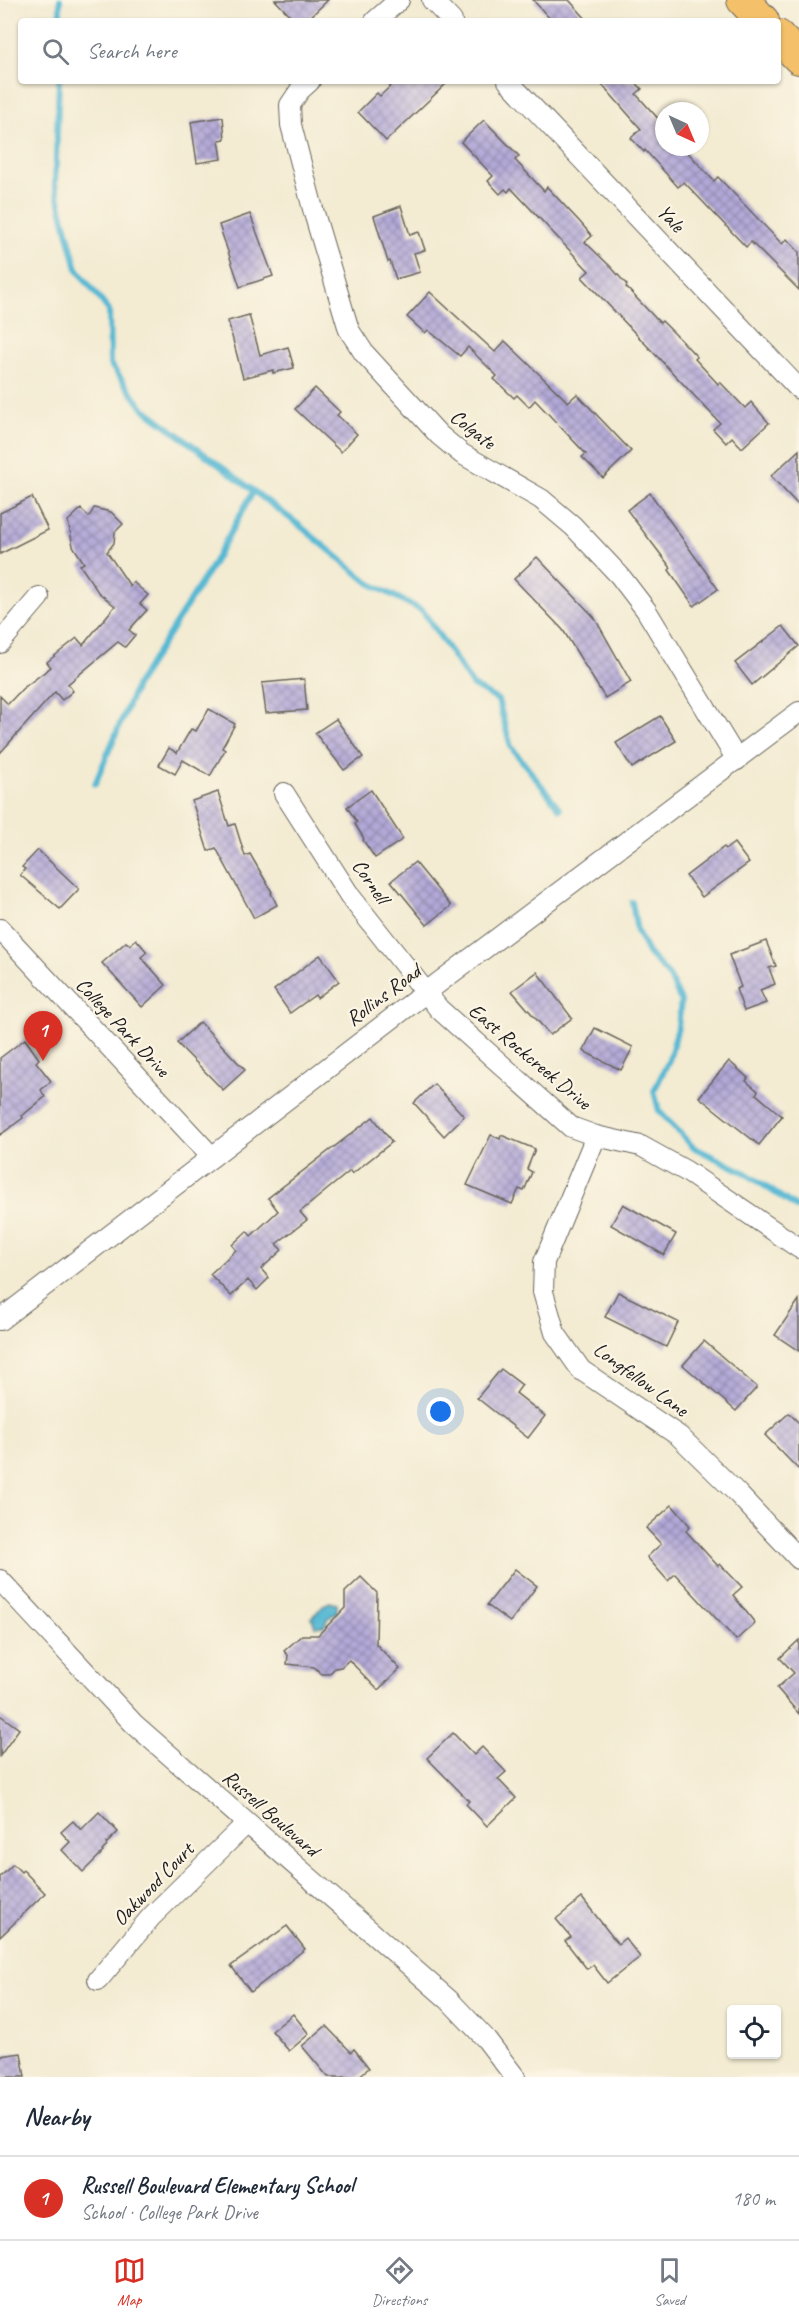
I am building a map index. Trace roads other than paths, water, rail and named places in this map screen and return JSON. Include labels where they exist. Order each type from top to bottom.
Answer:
[{"type":"main road","points":[[743,0],[760,18]]},
{"type":"main road","points":[[781,39],[799,58]]},
{"type":"street","points":[[378,18],[399,0]]},
{"type":"street","points":[[432,0],[449,18]]},
{"type":"street","name":"Colgate","points":[[307,84],[290,105],[291,125],[314,213],[349,330],[364,353],[439,435],[462,454],[541,499],[573,526],[620,576],[646,610],[737,760]]},
{"type":"street","name":"Yale","points":[[511,84],[799,389]]},
{"type":"street","points":[[0,643],[39,597]]},
{"type":"street","name":"Rollins Road","points":[[0,1320],[425,993],[799,712]]},
{"type":"street","name":"Cornell","points":[[284,793],[350,896],[425,993]]},
{"type":"street","name":"College Park Drive","points":[[0,929],[212,1157]]},
{"type":"street","name":"East Rockcreek Drive","points":[[425,993],[446,1018],[571,1127],[596,1136],[640,1146],[686,1171],[799,1248]]},
{"type":"street","name":"Longfellow Lane","points":[[596,1136],[544,1262],[543,1292],[555,1333],[581,1370],[678,1436],[738,1494],[799,1559]]},
{"type":"street","name":"Russell Boulevard","points":[[0,1580],[134,1724],[449,2000],[486,2038],[515,2077]]},
{"type":"street","name":"Oakwood Court","points":[[98,1980],[151,1917],[246,1824]]},
{"type":"water","points":[[330,1602],[337,1604],[337,1612],[324,1626],[315,1627],[312,1618],[323,1605]]},
{"type":"waterway","points":[[60,0],[60,18]]},
{"type":"waterway","points":[[59,84],[55,185],[77,269],[109,311],[110,364],[143,408],[299,525],[369,583],[423,611],[473,686],[498,700],[511,747],[560,809]]},
{"type":"waterway","points":[[95,784],[136,686],[210,569],[253,492]]},
{"type":"waterway","points":[[632,902],[637,931],[648,953],[669,976],[681,1001],[678,1027],[669,1060],[654,1091],[659,1111],[693,1147],[744,1172],[799,1209]]},
{"type":"place","name":"Russell Boulevard Elementary School","points":[[43,1061]]}]
